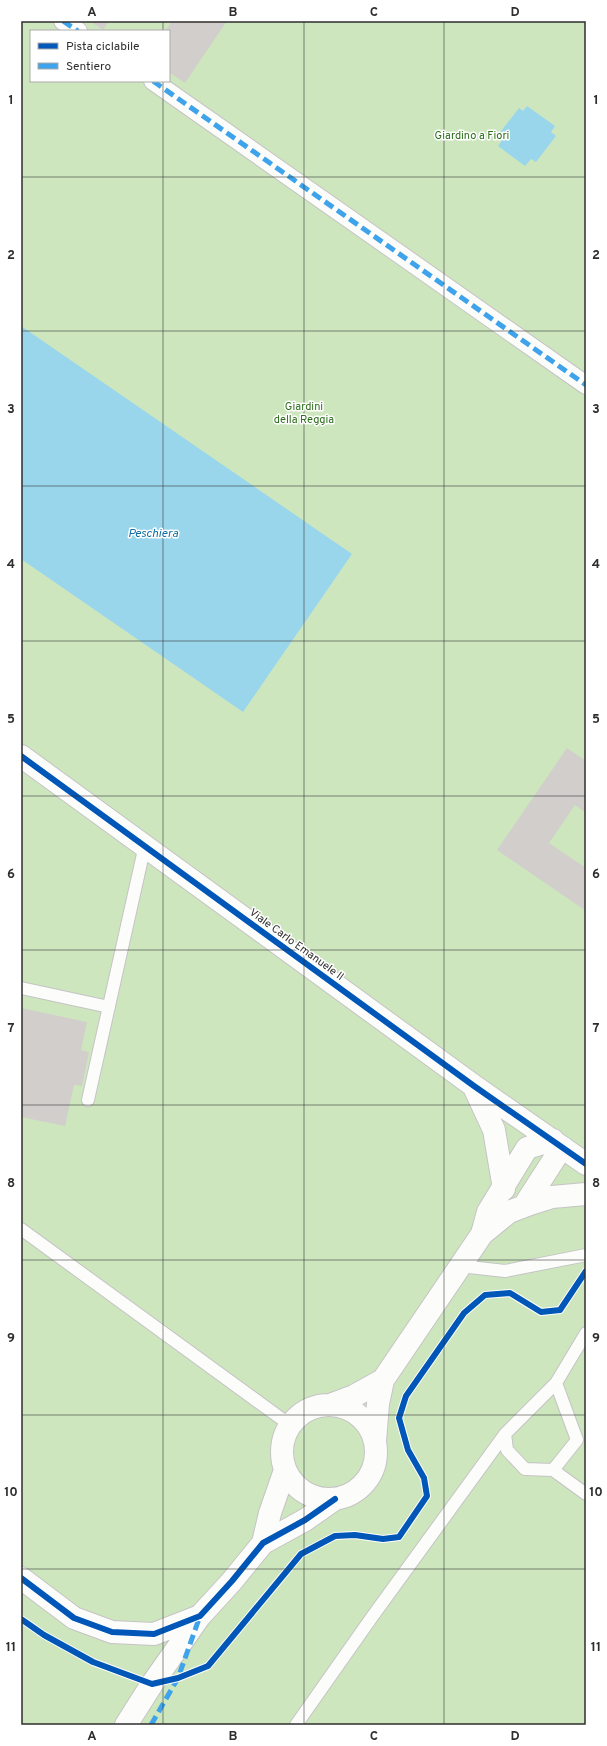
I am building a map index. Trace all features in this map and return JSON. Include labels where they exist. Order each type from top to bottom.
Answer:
[{"type":"street","points":[[63,21],[76,30]]},
{"type":"street","points":[[154,82],[586,385]]},
{"type":"street","name":"Viale Carlo Emanuele II","points":[[21,756],[474,1086],[586,1164]]},
{"type":"street","points":[[474,1086],[494,1130],[504,1189]]},
{"type":"street","points":[[482,1234],[488,1212],[504,1189],[527,1148],[557,1144]]},
{"type":"street","points":[[524,1206],[557,1144]]},
{"type":"street","points":[[126,1725],[152,1684],[200,1616],[232,1581],[263,1542],[305,1520],[335,1499],[350,1494],[363,1485],[372,1472],[376,1457],[375,1441],[378,1404],[383,1380],[482,1234],[509,1212],[524,1206],[552,1197],[586,1194]]},
{"type":"street","points":[[335,1499],[320,1499],[305,1493],[293,1483],[285,1470],[282,1454],[283,1439],[290,1425],[301,1414],[314,1407],[330,1405],[354,1396],[383,1380]]},
{"type":"street","points":[[330,1405],[345,1407],[358,1415],[369,1427],[375,1441]]},
{"type":"street","points":[[263,1542],[270,1513],[285,1470]]},
{"type":"street","points":[[21,1578],[74,1618],[112,1632],[154,1634],[200,1616]]},
{"type":"lane","points":[[88,1100],[145,845]]},
{"type":"lane","points":[[21,988],[109,1007]]},
{"type":"lane","points":[[21,1229],[290,1425]]},
{"type":"lane","points":[[460,1266],[505,1271],[586,1256]]},
{"type":"lane","points":[[296,1725],[504,1434],[556,1383],[586,1333]]},
{"type":"lane","points":[[553,1470],[577,1440],[556,1383]]},
{"type":"lane","points":[[504,1434],[507,1450],[525,1469],[553,1470],[586,1494]]},
{"type":"green space","points":[[21,21],[586,21],[586,1725],[21,1725]]},
{"type":"water","points":[[527,106],[555,126],[551,132],[556,136],[536,162],[531,159],[525,166],[498,146],[503,139],[498,135],[519,108],[523,111]]},
{"type":"water","name":"Peschiera","points":[[21,326],[352,554],[243,712],[21,559]]},
{"type":"building","points":[[90,21],[109,21],[103,30]]},
{"type":"building","points":[[172,21],[227,21],[185,83],[170,73],[170,30],[166,30]]},
{"type":"building","points":[[567,748],[586,761],[586,813],[575,805],[549,843],[586,868],[586,911],[497,850]]},
{"type":"building","points":[[21,1008],[87,1022],[81,1050],[89,1052],[82,1086],[74,1085],[65,1126],[21,1117]]},
{"type":"marked path","points":[[63,21],[76,30]]},
{"type":"marked path","points":[[154,82],[586,385]]},
{"type":"marked path","points":[[151,1725],[178,1678],[200,1616]]},
{"type":"cycle path","points":[[21,756],[474,1086],[586,1164]]},
{"type":"cycle path","points":[[21,1619],[44,1635],[93,1662],[152,1684],[178,1678],[208,1666],[301,1554],[335,1536],[355,1535],[383,1539],[399,1537],[427,1496],[424,1478],[408,1450],[399,1418],[406,1396],[464,1313],[485,1295],[510,1293],[541,1312],[560,1310],[586,1271]]},
{"type":"cycle path","points":[[21,1578],[74,1618],[112,1632],[154,1634],[200,1616],[232,1581],[263,1543],[305,1520],[335,1499]]},
{"type":"park label","name":"Giardino a Fiori","points":[[472,135]]},
{"type":"park label","name":"Giardini della Reggia","points":[[304,412]]}]
